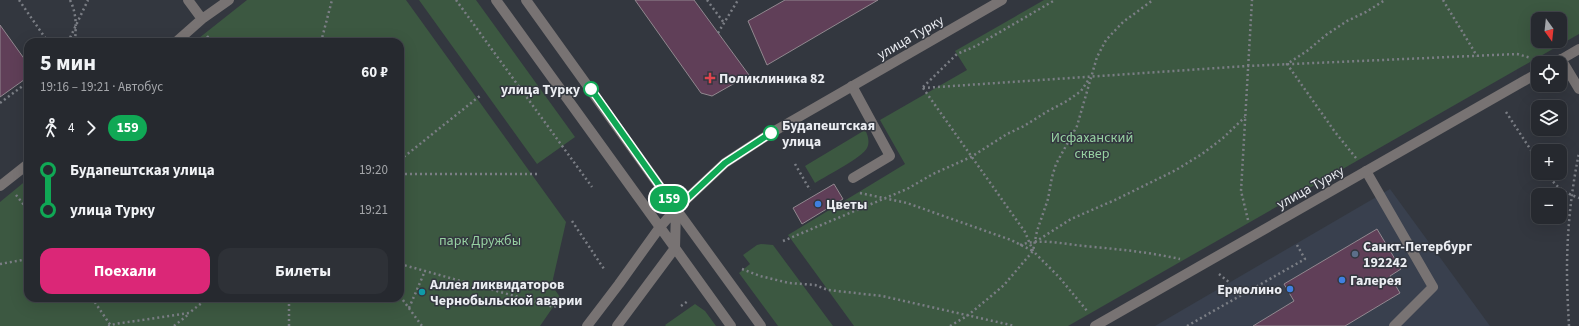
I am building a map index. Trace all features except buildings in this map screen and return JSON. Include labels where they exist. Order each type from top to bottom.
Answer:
[{"type":"street","points":[[188,0],[202,19]]},
{"type":"street","points":[[181,38],[202,19],[229,0]]},
{"type":"street","points":[[496,0],[731,326]]},
{"type":"street","points":[[526,0],[761,326]]},
{"type":"street","name":"улица Турку","points":[[587,326],[620,284],[660,227],[676,209],[725,163],[746,148],[1002,0]]},
{"type":"street","points":[[1567,56],[1579,49]]},
{"type":"street","points":[[1567,73],[1579,89]]},
{"type":"street","name":"улица Турку","points":[[1096,326],[1531,76]]},
{"type":"street","points":[[852,86],[890,156],[853,178]]},
{"type":"street","points":[[2,180],[24,166]]},
{"type":"street","points":[[1366,171],[1433,288],[1394,326]]},
{"type":"street","points":[[617,326],[675,248],[676,209]]},
{"type":"path","points":[[19,0],[45,38]]},
{"type":"path","points":[[70,0],[77,23],[75,38]]},
{"type":"path","points":[[70,38],[88,0]]},
{"type":"path","points":[[322,38],[332,0]]},
{"type":"path","points":[[456,0],[592,187]]},
{"type":"path","points":[[707,0],[724,23]]},
{"type":"path","points":[[718,33],[738,0]]},
{"type":"path","points":[[923,88],[957,54],[976,46],[1055,0]]},
{"type":"path","points":[[950,326],[967,316],[1004,285],[1033,251],[1037,231],[1048,199],[1056,164],[1077,126],[1097,57],[1106,40],[1123,22],[1153,0]]},
{"type":"path","points":[[1249,223],[1241,191],[1252,0]]},
{"type":"path","points":[[1287,64],[1347,21],[1366,12],[1385,0]]},
{"type":"path","points":[[1444,0],[1477,56]]},
{"type":"path","points":[[923,88],[1287,64],[1518,54],[1531,58]]},
{"type":"path","points":[[1287,64],[1323,115],[1366,171]]},
{"type":"path","points":[[784,241],[907,189],[933,174],[971,157],[1007,134],[1067,101],[1081,91],[1091,76]]},
{"type":"path","points":[[0,103],[24,85]]},
{"type":"path","points":[[923,88],[1025,232],[1033,251]]},
{"type":"path","points":[[404,157],[481,95]]},
{"type":"path","points":[[1506,112],[1531,150]]},
{"type":"path","points":[[1035,242],[1071,219],[1109,203],[1176,170],[1218,142],[1245,118]]},
{"type":"path","points":[[1569,326],[1567,272],[1572,195],[1579,153]]},
{"type":"path","points":[[795,164],[810,190]]},
{"type":"path","points":[[404,174],[538,174]]},
{"type":"path","points":[[1552,180],[1566,193],[1579,198]]},
{"type":"path","points":[[13,191],[24,205]]},
{"type":"path","points":[[858,193],[907,203],[1033,251],[1059,277],[1088,313]]},
{"type":"path","points":[[572,221],[604,269]]},
{"type":"path","points":[[1020,245],[1035,242],[1133,250],[1184,260]]},
{"type":"path","points":[[1186,326],[1305,259],[1297,245]]},
{"type":"path","points":[[0,264],[24,260]]},
{"type":"path","points":[[404,265],[554,307],[568,301],[580,303]]},
{"type":"path","points":[[741,269],[760,276],[789,283],[815,285],[828,290],[882,296],[1015,326]]},
{"type":"path","points":[[409,308],[425,271]]},
{"type":"path","points":[[404,301],[422,326]]},
{"type":"path","points":[[681,306],[688,301]]},
{"type":"path","points":[[95,302],[110,326],[190,313]]},
{"type":"path","points":[[174,326],[203,302]]},
{"type":"path","points":[[289,302],[289,326]]},
{"type":"shaded area","points":[[1390,189],[1490,326],[1155,326]]},
{"type":"green space","name":"парк Дружбы","points":[[247,0],[406,0],[566,222],[553,279],[555,290],[560,297],[540,326],[0,326],[0,202],[24,182],[24,302],[404,302],[404,38],[199,38]]},
{"type":"green space","points":[[419,0],[476,0],[575,137],[537,164]]},
{"type":"green space","name":"Исфаханский сквер","points":[[1044,0],[1579,0],[1579,34],[1567,41],[1567,12],[1531,12],[1531,48],[1554,48],[1540,56],[1531,56],[1531,61],[1068,326],[854,326],[788,235],[905,164],[880,120],[967,70],[955,51]]},
{"type":"green space","points":[[865,130],[868,136],[868,146],[864,152],[815,183],[805,166]]},
{"type":"green space","points":[[757,245],[773,245],[833,326],[778,326],[739,273],[750,264],[743,255]]},
{"type":"green space","points":[[695,304],[705,311],[716,326],[665,325]]},
{"type":"bus line","name":"159","points":[[591,89],[676,209],[725,163],[771,133]]},
{"type":"place","name":"Поликлиника 82","points":[[710,78]]},
{"type":"place","name":"улица Турку","points":[[591,89]]},
{"type":"place","name":"Будапештская улица","points":[[771,133]]},
{"type":"place","name":"Цветы","points":[[818,204]]},
{"type":"place","name":"Санкт-Петербург 192242","points":[[1355,254]]},
{"type":"place","name":"Галерея","points":[[1342,280]]},
{"type":"place","name":"Ермолино","points":[[1290,289]]},
{"type":"place","name":"Аллея ликвидаторов Чернобыльской аварии","points":[[422,292]]}]
